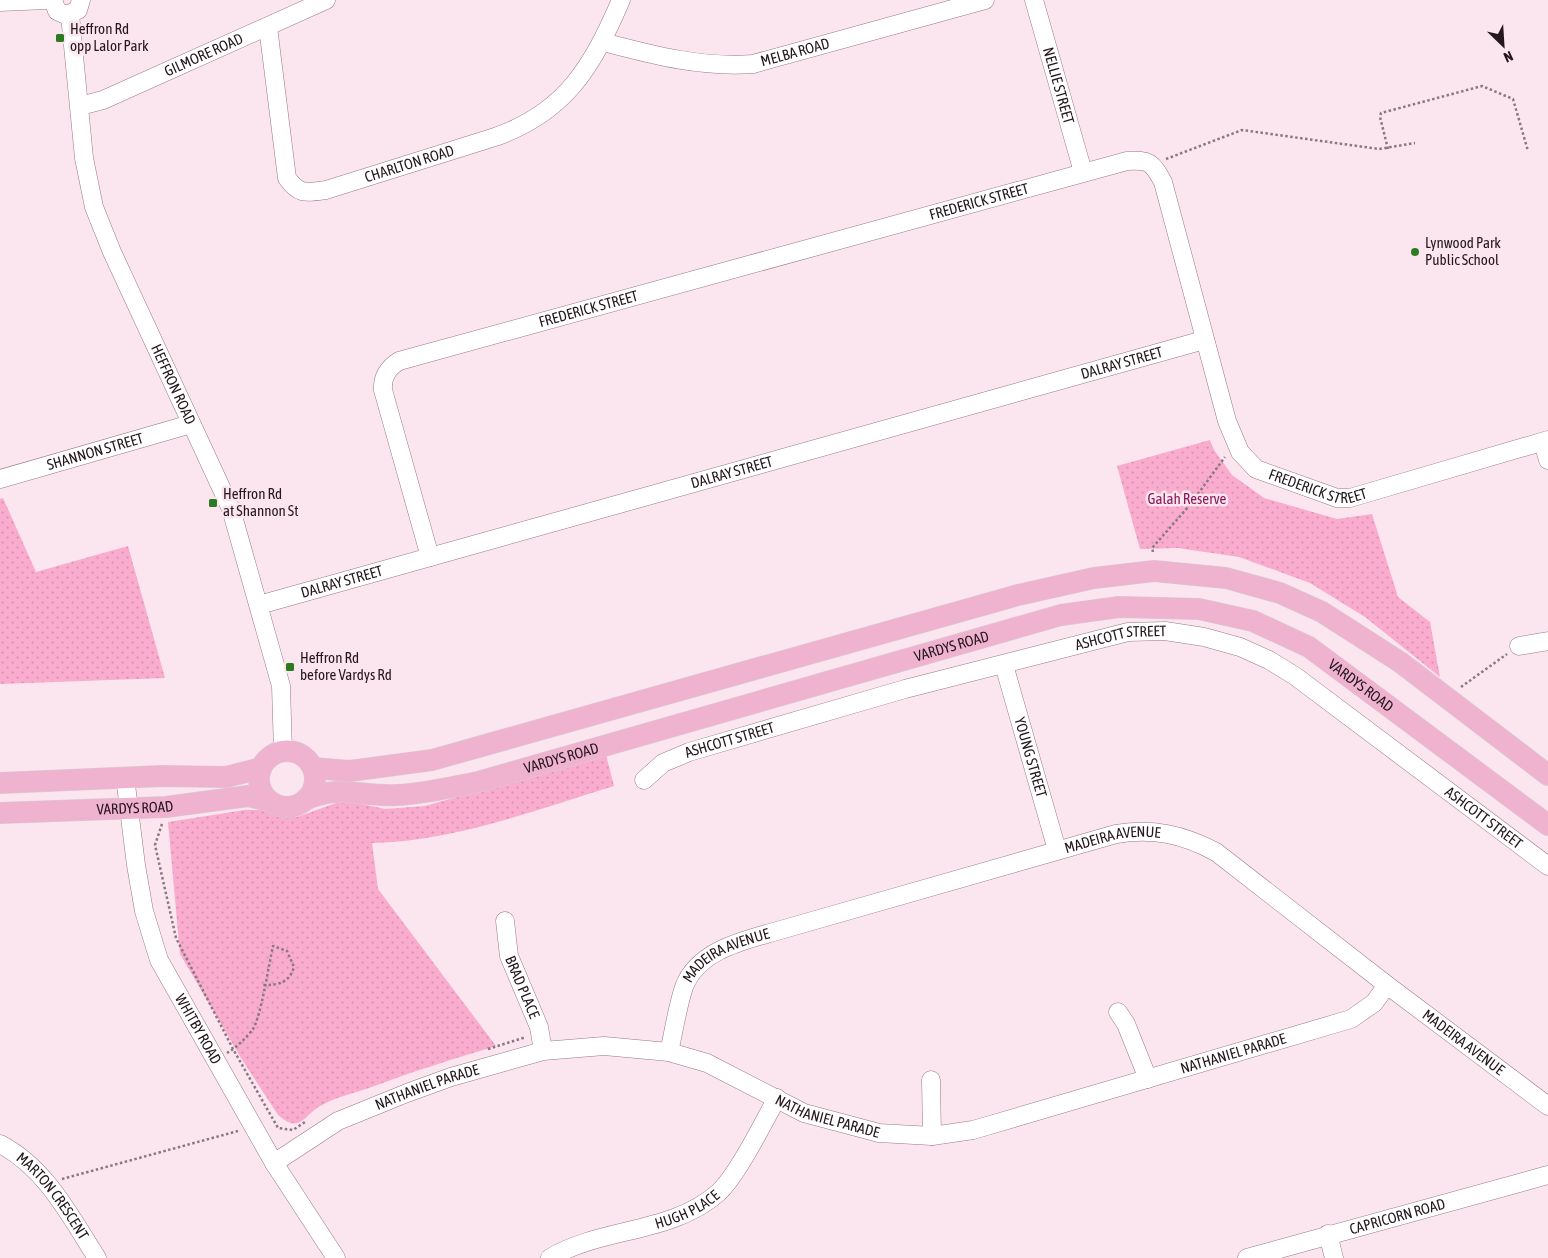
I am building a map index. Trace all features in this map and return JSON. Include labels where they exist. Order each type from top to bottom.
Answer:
[{"type":"main road","name":"VARDYS ROAD","points":[[313,768],[350,771],[410,764],[456,754],[1018,595],[1094,578],[1154,571],[1226,578],[1280,593],[1322,612],[1400,662],[1548,775]]},
{"type":"main road","name":"VARDYS ROAD","points":[[305,800],[329,791],[342,790],[396,795],[478,782],[1061,615],[1119,607],[1199,608],[1253,621],[1309,647],[1548,825]]},
{"type":"main road","points":[[284,751],[299,753],[313,768],[314,786],[305,800],[287,807],[269,801],[260,786],[261,768],[274,754],[284,751]]},
{"type":"main road","name":"VARDYS ROAD","points":[[0,783],[125,777],[226,777],[261,768]]},
{"type":"main road","name":"VARDYS ROAD","points":[[0,813],[166,807],[248,796],[269,801]]},
{"type":"street","points":[[0,2],[46,0]]},
{"type":"street","points":[[53,0],[57,11],[70,14],[78,10],[81,0]]},
{"type":"street","name":"GILMORE ROAD","points":[[80,106],[103,100],[326,0]]},
{"type":"street","name":"CHARLTON ROAD","points":[[268,27],[286,178],[294,188],[307,193],[326,190],[520,128],[543,114],[576,82],[602,42],[621,0]]},
{"type":"street","name":"MELBA ROAD","points":[[602,42],[698,64],[728,66],[753,64],[985,0]]},
{"type":"street","name":"NELLIE STREET","points":[[1034,0],[1083,172]]},
{"type":"street","name":"HEFFRON ROAD","points":[[70,14],[87,175],[96,214],[231,509],[281,686],[284,751]]},
{"type":"street","name":"FREDERICK STREET","points":[[430,557],[383,390],[382,383],[387,371],[399,361],[1127,160],[1144,160],[1154,165],[1163,182],[1204,340],[1235,444],[1256,469],[1345,498],[1545,441]]},
{"type":"street","name":"DALRAY STREET","points":[[259,606],[1204,340]]},
{"type":"street","name":"SHANNON STREET","points":[[0,478],[191,424]]},
{"type":"street","points":[[1545,441],[1548,460]]},
{"type":"street","name":"ASHCOTT STREET","points":[[644,780],[662,764],[689,752],[905,689],[1128,632],[1165,631],[1204,637],[1240,647],[1296,676],[1548,866]]},
{"type":"street","points":[[1519,646],[1548,641]]},
{"type":"street","name":"YOUNG STREET","points":[[1004,665],[1056,850]]},
{"type":"street","name":"WHITBY ROAD","points":[[125,777],[136,865],[150,936],[171,984],[216,1059],[274,1163],[336,1258]]},
{"type":"street","name":"MADEIRA AVENUE","points":[[669,1052],[684,987],[700,964],[727,947],[768,933],[1056,850],[1138,830],[1162,832],[1184,837],[1216,852],[1387,985],[1548,1106]]},
{"type":"street","name":"BRAD PLACE","points":[[505,921],[510,956],[539,1027],[543,1050]]},
{"type":"street","name":"NATHANIEL PARADE","points":[[274,1163],[338,1121],[451,1077],[543,1050],[604,1046],[669,1052],[707,1063],[804,1113],[827,1121],[879,1133],[932,1136],[973,1130],[1350,1019],[1374,1003],[1387,985]]},
{"type":"street","points":[[1118,1012],[1132,1037],[1148,1079]]},
{"type":"street","points":[[932,1080],[932,1136]]},
{"type":"street","name":"HUGH PLACE","points":[[550,1258],[562,1250],[580,1244],[689,1213],[711,1199],[730,1177],[777,1098]]},
{"type":"street","name":"MARTON CRESCENT","points":[[0,1144],[25,1162],[48,1184],[97,1258]]},
{"type":"street","name":"CAPRICORN ROAD","points":[[1247,1258],[1328,1234],[1548,1175]]},
{"type":"street","points":[[1328,1234],[1334,1258]]},
{"type":"path","points":[[1388,149],[1380,117],[1381,113],[1482,86],[1513,99],[1528,151]]},
{"type":"path","points":[[1154,165],[1242,130],[1388,149],[1415,143]]},
{"type":"path","points":[[1153,552],[1152,548],[1189,506],[1235,444]]},
{"type":"path","points":[[1460,688],[1519,646]]},
{"type":"path","points":[[162,824],[155,844],[176,938],[233,1049],[278,1128],[293,1130],[306,1121]]},
{"type":"path","points":[[216,1059],[233,1049],[253,1028],[263,985],[273,946],[287,951],[294,967],[291,977],[279,985],[263,985]]},
{"type":"path","points":[[480,1051],[527,1036]]},
{"type":"path","points":[[48,1184],[254,1127]]},
{"type":"green space","name":"Galah Reserve","points":[[1210,440],[1214,450],[1232,475],[1264,498],[1337,519],[1372,514],[1398,597],[1430,622],[1440,677],[1365,617],[1310,583],[1239,557],[1178,548],[1140,549],[1117,466]]},
{"type":"green space","points":[[3,498],[36,572],[128,546],[165,678],[0,684],[0,499]]},
{"type":"green space","points":[[606,755],[614,786],[494,823],[434,837],[372,843],[378,889],[496,1046],[345,1095],[322,1105],[297,1123],[286,1121],[278,1115],[241,1058],[180,954],[168,822],[245,810],[265,810],[280,815],[297,817],[336,803],[357,803],[385,809],[425,806]]},
{"type":"place","name":"Heffron Rd opp Lalor Park","points":[[60,38]]},
{"type":"place","name":"Lynwood Park Public School","points":[[1415,252]]},
{"type":"place","name":"Heffron Rd at Shannon St","points":[[213,503]]},
{"type":"place","name":"Heffron Rd before Vardys Rd","points":[[290,667]]}]
